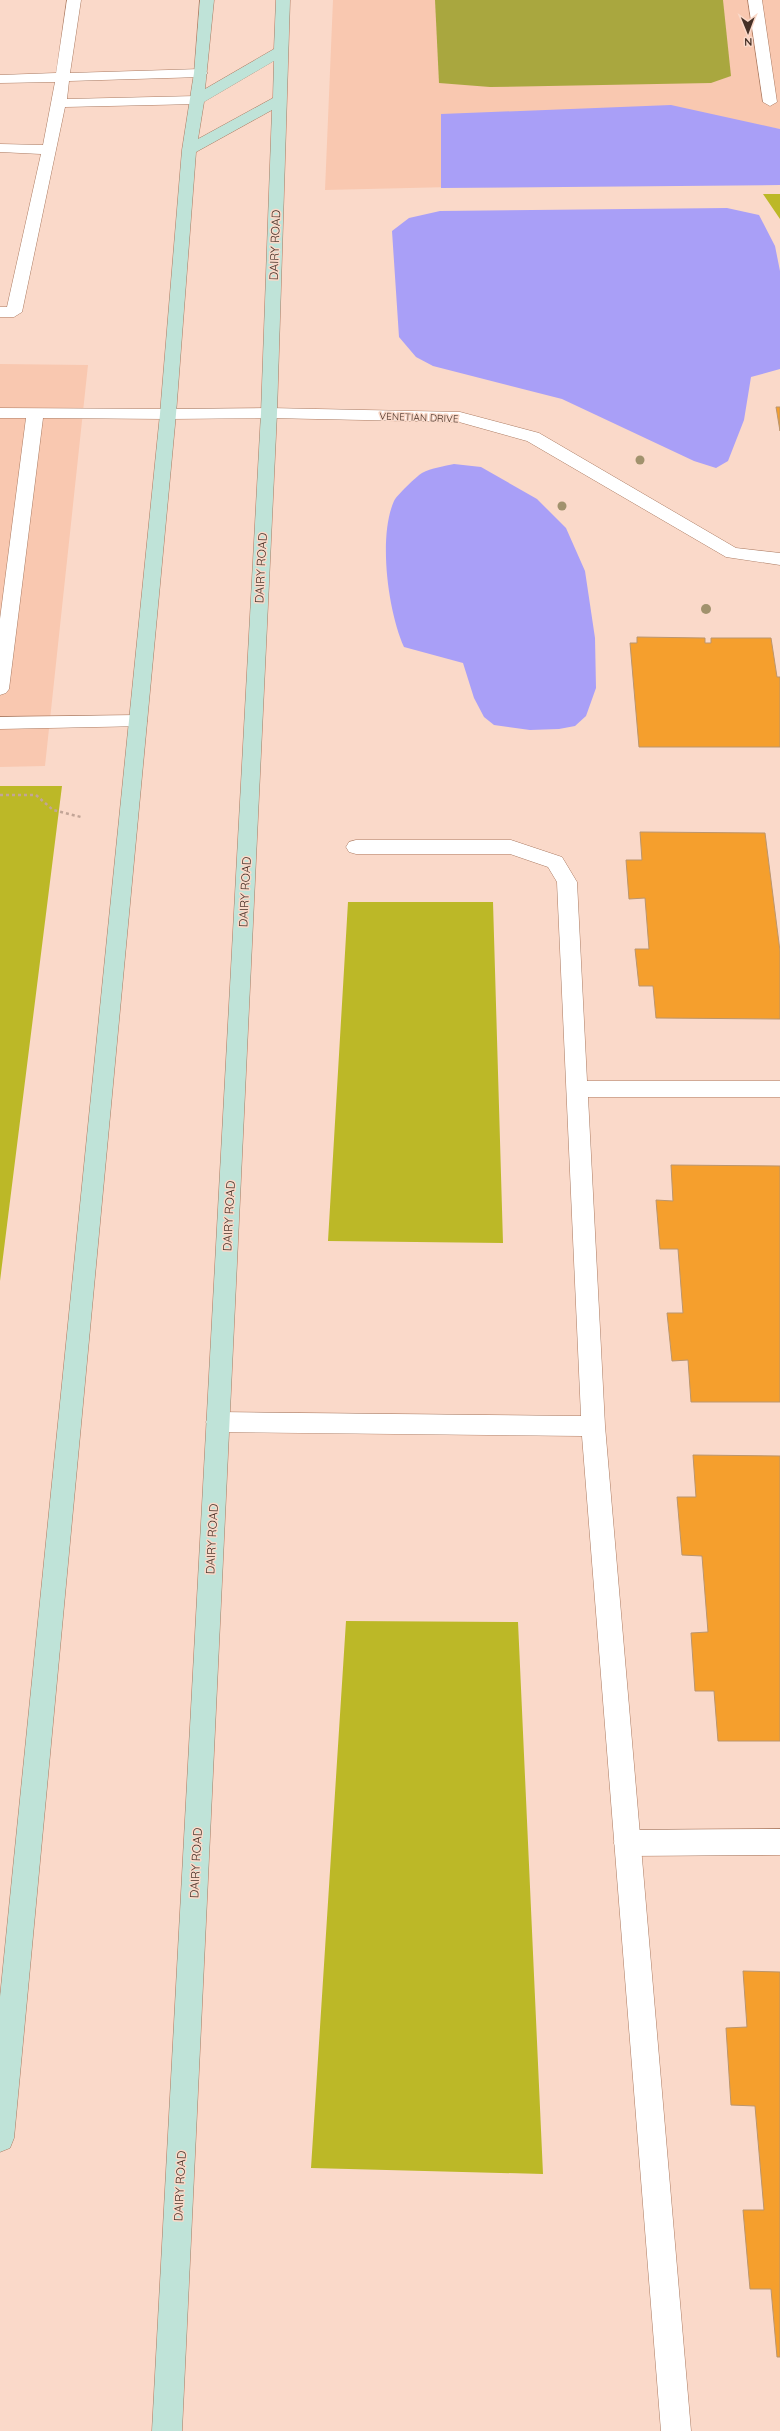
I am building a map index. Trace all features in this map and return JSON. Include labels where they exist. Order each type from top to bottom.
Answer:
[{"type":"street","points":[[0,312],[14,312],[59,103],[74,0]]},
{"type":"street","points":[[0,2138],[168,414],[189,150],[201,73],[207,0]]},
{"type":"street","name":"DAIRY ROAD","points":[[167,2431],[269,413],[283,0]]},
{"type":"street","points":[[755,0],[770,102]]},
{"type":"street","points":[[59,103],[197,100],[281,51]]},
{"type":"street","points":[[0,79],[201,73]]},
{"type":"street","points":[[189,150],[280,100]]},
{"type":"street","points":[[0,148],[49,150]]},
{"type":"street","name":"VENETIAN DRIVE","points":[[0,413],[269,413],[460,417],[534,437],[732,553],[780,559]]},
{"type":"street","points":[[0,689],[35,413]]},
{"type":"street","points":[[0,723],[138,721]]},
{"type":"street","points":[[356,847],[511,847],[555,862],[567,882],[593,1426],[676,2431]]},
{"type":"street","points":[[578,1088],[780,1089]]},
{"type":"street","points":[[218,1422],[593,1426]]},
{"type":"street","points":[[627,1843],[780,1842]]},
{"type":"path","points":[[0,794],[36,795],[53,810],[81,817]]},
{"type":"shaded area","points":[[333,0],[780,0],[780,129],[747,123],[441,114],[441,187],[451,187],[325,190]]},
{"type":"shaded area","points":[[435,0],[723,0],[731,76],[711,83],[490,87],[439,83]]},
{"type":"shaded area","points":[[671,105],[780,129],[780,185],[441,188],[441,114]]},
{"type":"shaded area","points":[[763,194],[780,194],[780,219]]},
{"type":"shaded area","points":[[727,208],[759,215],[775,246],[780,271],[780,369],[751,377],[744,420],[728,461],[716,468],[694,461],[562,399],[433,366],[416,357],[399,337],[392,231],[409,218],[440,211]]},
{"type":"shaded area","points":[[0,364],[88,365],[45,766],[0,767]]},
{"type":"shaded area","points":[[454,464],[481,467],[537,499],[566,528],[585,571],[595,638],[596,688],[586,716],[575,726],[559,729],[530,730],[494,725],[484,717],[474,698],[463,663],[404,647],[393,614],[387,574],[386,554],[389,516],[396,498],[419,475],[438,467]]},
{"type":"shaded area","points":[[0,786],[62,786],[0,1281]]},
{"type":"shaded area","points":[[348,902],[493,902],[503,1243],[328,1241]]},
{"type":"shaded area","points":[[346,1621],[518,1622],[543,2174],[311,2168]]},
{"type":"building","points":[[776,407],[780,407],[780,431]]},
{"type":"building","points":[[637,637],[705,638],[705,643],[711,643],[711,638],[771,638],[777,677],[780,677],[780,747],[639,747],[630,643],[637,643]]},
{"type":"building","points":[[640,832],[765,833],[780,951],[780,1019],[656,1018],[653,986],[639,986],[635,949],[649,949],[645,898],[629,899],[626,860],[642,860]]},
{"type":"building","points":[[671,1165],[780,1166],[780,1402],[691,1402],[688,1360],[672,1361],[667,1313],[683,1313],[678,1249],[660,1249],[656,1200],[673,1201]]},
{"type":"building","points":[[693,1455],[780,1456],[780,1741],[718,1741],[714,1691],[695,1691],[691,1633],[708,1632],[702,1556],[682,1555],[677,1497],[696,1497]]},
{"type":"building","points":[[743,1971],[780,1972],[780,2357],[777,2357],[771,2289],[750,2289],[743,2210],[764,2210],[755,2106],[731,2105],[726,2028],[747,2027]]}]
